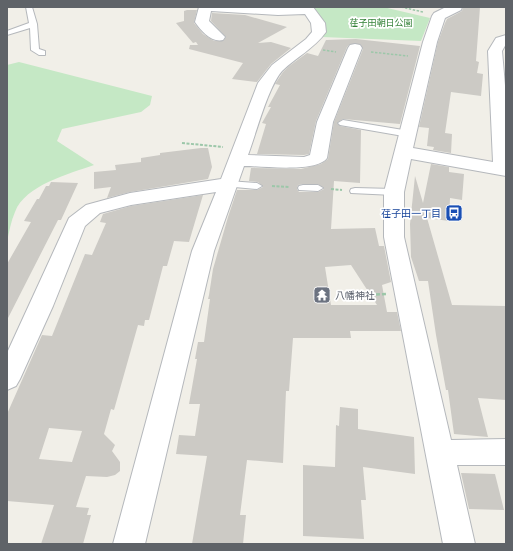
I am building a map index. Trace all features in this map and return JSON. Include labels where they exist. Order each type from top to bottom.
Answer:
[{"type":"street","points":[[205,7],[202,22],[218,37]]},
{"type":"street","points":[[128,544],[203,251],[266,83],[277,68],[311,42],[319,32],[318,23],[307,8],[278,11],[211,7]]},
{"type":"street","points":[[456,7],[439,16],[426,58],[407,143],[394,192],[394,237],[441,453],[459,544]]},
{"type":"street","points":[[407,143],[505,170],[495,51],[501,41],[506,39]]},
{"type":"street","points":[[240,154],[305,162],[318,158],[325,122],[354,49]]},
{"type":"street","points":[[7,379],[41,306],[76,223],[93,209],[130,199],[228,184]]},
{"type":"street","points":[[441,453],[506,452]]},
{"type":"lane","points":[[29,7],[33,24],[35,50],[42,53]]},
{"type":"lane","points":[[7,33],[33,24]]},
{"type":"lane","points":[[343,123],[407,143]]},
{"type":"lane","points":[[228,184],[257,186]]},
{"type":"lane","points":[[303,188],[318,188]]},
{"type":"lane","points":[[355,191],[394,192]]},
{"type":"path","points":[[401,7],[409,9]]},
{"type":"path","points":[[354,49],[426,58]]},
{"type":"path","points":[[182,143],[240,154]]},
{"type":"path","points":[[257,186],[303,188]]},
{"type":"path","points":[[318,188],[355,191]]},
{"type":"path","points":[[346,296],[406,294]]},
{"type":"green space","name":"荏子田朝日公園","points":[[313,7],[383,7],[430,18],[421,41],[322,37],[326,28]]},
{"type":"green space","points":[[19,62],[152,96],[150,105],[141,112],[62,129],[57,141],[94,165],[49,182],[28,195],[20,203],[15,212],[7,242],[7,65]]},
{"type":"building","points":[[463,7],[480,7],[476,61],[479,62],[477,73],[483,74],[481,96],[451,92],[445,133],[452,134],[451,153],[433,150],[434,147],[427,146],[429,128],[419,127],[438,42],[447,19],[462,11]]},
{"type":"building","points":[[197,10],[194,23],[203,34],[214,41],[223,41],[226,37],[211,21],[212,13],[245,15],[287,27],[258,43],[271,42],[291,48],[271,64],[257,82],[232,79],[243,63],[189,49],[190,45],[198,45],[196,42],[193,43],[176,23],[184,21],[184,11]]},
{"type":"building","points":[[356,39],[420,46],[400,124],[343,119],[337,123],[340,126],[361,130],[360,183],[334,181],[331,229],[375,228],[379,246],[384,246],[391,282],[382,285],[387,312],[397,312],[401,331],[350,331],[351,338],[293,338],[289,391],[286,391],[283,463],[247,460],[240,515],[246,515],[243,544],[192,544],[207,456],[176,454],[179,435],[195,436],[200,404],[189,404],[197,359],[195,359],[198,342],[204,342],[210,299],[208,299],[213,269],[237,190],[257,190],[263,187],[258,182],[249,181],[251,168],[301,169],[321,164],[328,159],[334,122],[363,49],[360,44],[350,44],[347,47],[316,121],[309,154],[257,154],[266,124],[262,123],[271,107],[268,107],[280,85],[275,84],[288,67],[307,53],[318,56],[326,40]],"holes":[[[318,184],[324,189],[318,192],[299,192],[297,189],[298,185]],[[351,265],[377,305],[331,305],[325,267]]]},
{"type":"building","points":[[208,148],[212,167],[208,179],[130,192],[107,198],[111,187],[94,189],[94,172],[116,170],[115,165],[141,162],[141,158],[160,155],[160,153]]},
{"type":"building","points":[[431,164],[449,167],[449,172],[464,174],[462,200],[450,198],[449,221],[427,218],[452,305],[506,306],[506,400],[478,398],[488,437],[454,434],[448,390],[446,390],[428,281],[419,281],[411,257],[410,224],[415,176],[423,203]]},
{"type":"building","points":[[51,182],[78,183],[61,220],[58,220],[7,320],[7,264],[31,222],[24,221],[46,186],[49,186]]},
{"type":"building","points":[[203,195],[189,242],[174,241],[167,266],[163,266],[149,320],[145,320],[144,326],[138,325],[114,410],[111,409],[104,434],[115,445],[112,451],[120,462],[120,471],[115,475],[107,477],[86,476],[76,507],[89,508],[87,515],[91,515],[83,544],[41,544],[54,505],[7,501],[7,414],[42,335],[52,336],[85,254],[92,255],[106,223],[100,222],[103,214],[131,206]],"holes":[[[49,428],[82,431],[72,462],[39,459]]]},
{"type":"building","points":[[340,407],[358,409],[358,429],[414,437],[415,474],[363,467],[366,500],[361,500],[364,539],[303,536],[303,465],[335,467],[336,425],[339,426]]},
{"type":"building","points":[[461,473],[495,474],[504,510],[469,509]]},
{"type":"place","name":"荏子田一丁目","points":[[454,213]]},
{"type":"place","name":"八幡神社","points":[[322,295]]}]
